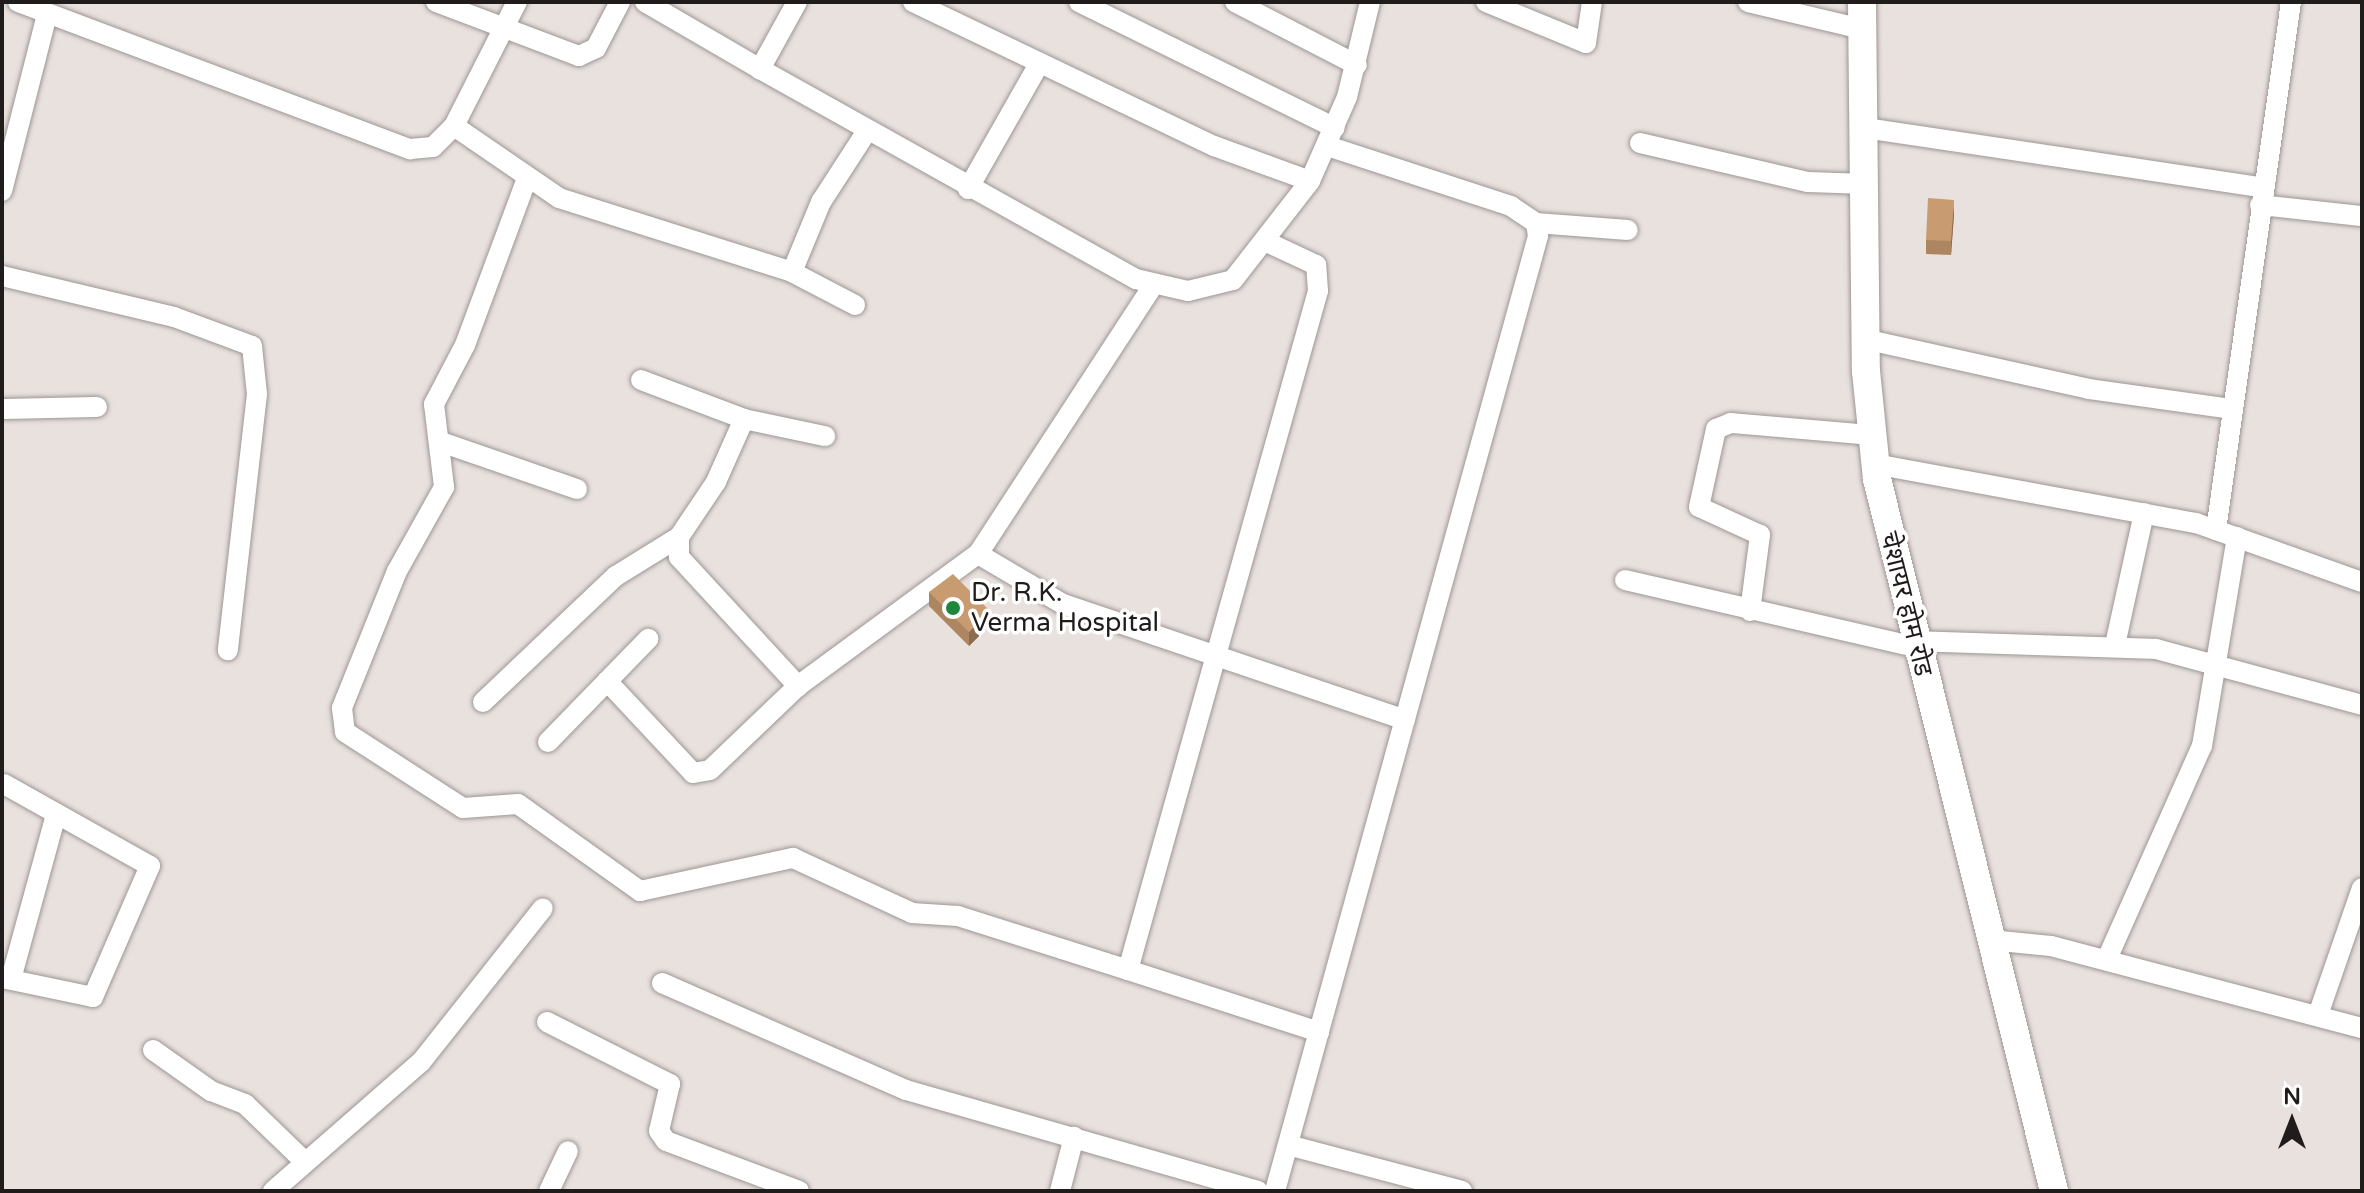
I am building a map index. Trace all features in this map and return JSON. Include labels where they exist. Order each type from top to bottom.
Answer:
[{"type":"street","points":[[18,2],[410,149],[433,147],[454,126],[517,2]]},
{"type":"street","points":[[436,2],[585,56],[620,2]]},
{"type":"street","points":[[645,2],[679,10],[760,69],[865,134],[968,189],[1154,284],[1188,291],[1233,280],[1267,242],[1310,181],[1331,137],[1357,65],[1370,2]]},
{"type":"street","points":[[760,69],[797,2]]},
{"type":"street","points":[[913,2],[946,8],[1038,66],[1310,181]]},
{"type":"street","points":[[1079,2],[1331,137],[1511,206],[1536,223],[1628,230]]},
{"type":"street","points":[[1235,2],[1357,65]]},
{"type":"street","points":[[1486,2],[1586,43],[1592,2]]},
{"type":"street","points":[[1748,2],[1862,16]]},
{"type":"street","points":[[2216,530],[2261,196],[2291,2]]},
{"type":"street","points":[[2,191],[11,122],[47,15]]},
{"type":"street","name":"चेशायर होम रोड","points":[[1862,16],[1868,340],[1874,464],[1915,644],[2054,1191]]},
{"type":"street","points":[[968,189],[1038,66]]},
{"type":"street","points":[[454,126],[526,181],[608,219],[792,272],[855,305]]},
{"type":"street","points":[[1865,128],[2362,216]]},
{"type":"street","points":[[792,272],[821,202],[865,134]]},
{"type":"street","points":[[1640,143],[1808,182],[1866,184]]},
{"type":"street","points":[[526,181],[465,345],[434,404],[441,442],[444,487],[397,571],[342,708],[342,725],[354,740],[463,808],[518,804],[640,891],[793,858],[912,913],[958,916],[1319,1032]]},
{"type":"street","points":[[1275,1191],[1534,258],[1536,223]]},
{"type":"street","points":[[1128,970],[1218,660],[1319,281],[1316,265],[1267,242]]},
{"type":"street","points":[[2,276],[174,317],[252,346],[257,394],[228,650]]},
{"type":"street","points":[[607,681],[697,774],[798,686],[978,554],[1154,284]]},
{"type":"street","points":[[1868,340],[2089,389],[2232,409]]},
{"type":"street","points":[[641,380],[744,419],[825,436]]},
{"type":"street","points":[[2,409],[97,407]]},
{"type":"street","points":[[483,702],[616,576],[679,537],[716,482],[744,419]]},
{"type":"street","points":[[1750,611],[1760,535],[1699,507],[1716,429],[1731,423],[1871,435]]},
{"type":"street","points":[[441,442],[577,489]]},
{"type":"street","points":[[1874,464],[2144,513],[2216,530],[2362,582]]},
{"type":"street","points":[[2115,645],[2144,513]]},
{"type":"street","points":[[679,537],[681,563],[798,686]]},
{"type":"street","points":[[2107,959],[2202,746],[2237,537]]},
{"type":"street","points":[[978,554],[1063,604],[1218,660],[1405,720]]},
{"type":"street","points":[[1625,580],[1750,611],[1915,644],[2060,651],[2115,645],[2217,665],[2362,705]]},
{"type":"street","points":[[548,742],[648,639]]},
{"type":"street","points":[[4,784],[56,814],[146,858],[149,870],[93,997],[6,979],[56,814]]},
{"type":"street","points":[[2319,1012],[2362,888]]},
{"type":"street","points":[[273,1191],[303,1160],[421,1062],[543,908]]},
{"type":"street","points":[[1990,940],[2107,959],[2319,1012],[2362,1028]]},
{"type":"street","points":[[662,983],[832,1062],[1258,1191]]},
{"type":"street","points":[[547,1022],[670,1084],[659,1131],[666,1141],[799,1191]]},
{"type":"street","points":[[153,1050],[211,1091],[245,1104],[303,1160]]},
{"type":"street","points":[[1060,1191],[1074,1137]]},
{"type":"street","points":[[1288,1145],[1462,1191]]},
{"type":"street","points":[[549,1191],[568,1151]]},
{"type":"building","points":[[1928,198],[1954,200],[1951,241],[1926,240]]},
{"type":"building","points":[[953,574],[990,611],[969,632],[929,592]]},
{"type":"place","name":"Dr. R.K. Verma Hospital","points":[[953,608]]}]
